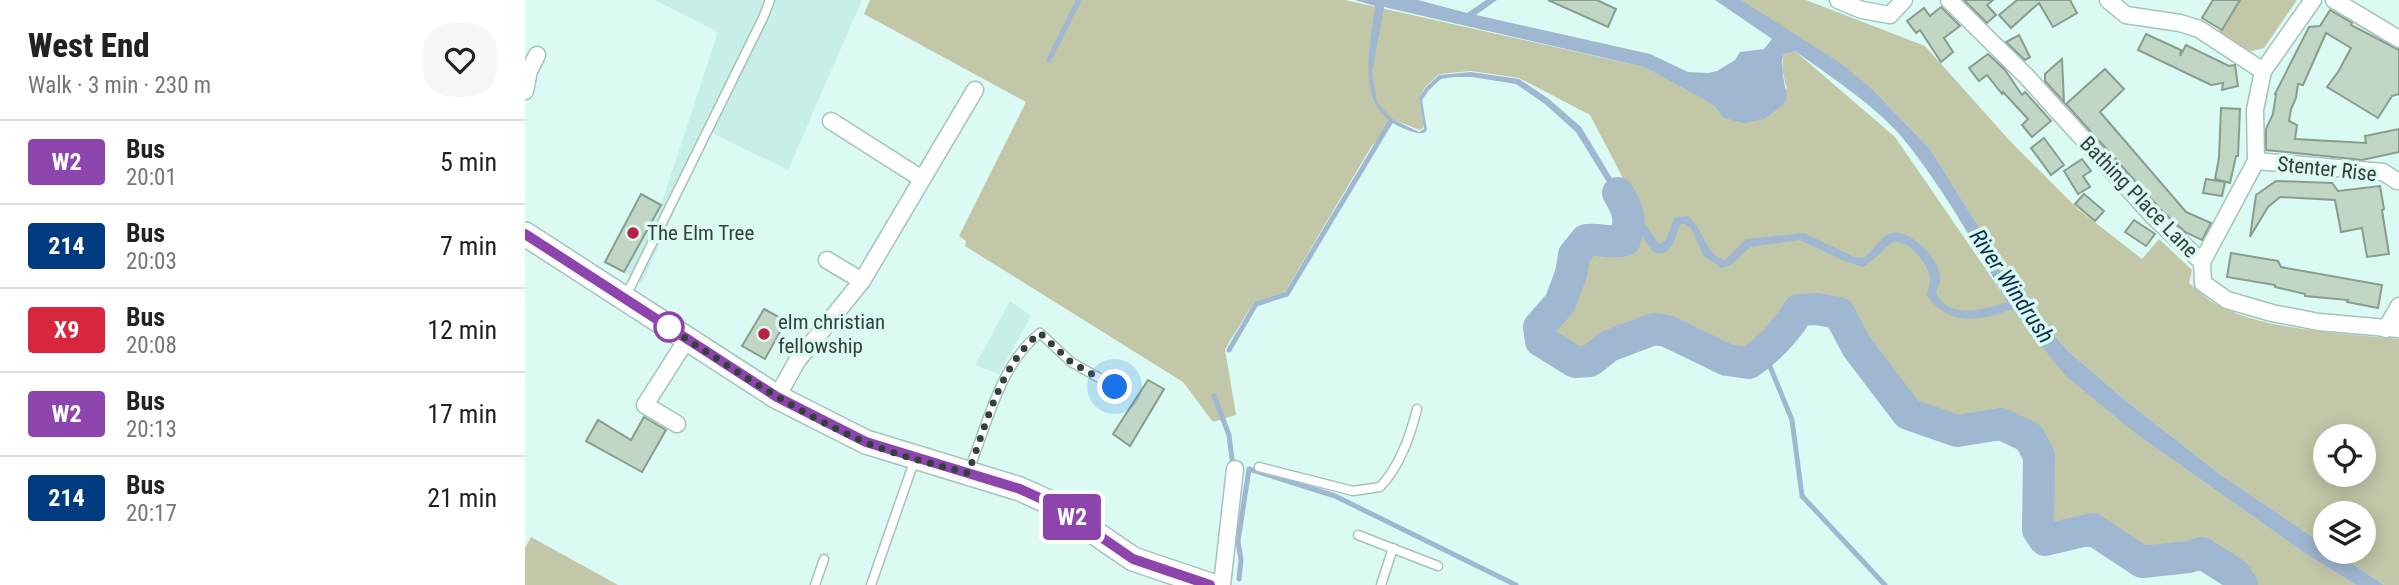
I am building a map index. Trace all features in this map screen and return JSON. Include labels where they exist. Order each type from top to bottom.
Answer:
[{"type":"main road","points":[[525,234],[777,397],[866,442],[1020,489],[1053,504],[1133,559],[1209,585]]},
{"type":"street","points":[[1838,0],[1862,10],[1890,15],[1904,0]]},
{"type":"street","name":"Bathing Place Lane","points":[[1949,0],[2027,77],[2154,217],[2201,262],[2203,283],[2227,300],[2272,313],[2319,322],[2393,329]]},
{"type":"street","points":[[2108,0],[2126,15],[2180,23],[2199,29],[2263,71]]},
{"type":"street","points":[[2201,262],[2256,161],[2255,110],[2263,71],[2313,0]]},
{"type":"street","points":[[2334,0],[2399,39]]},
{"type":"street","points":[[525,90],[529,71],[537,55]]},
{"type":"street","points":[[777,397],[797,361],[862,281],[975,90]]},
{"type":"street","points":[[831,121],[922,179]]},
{"type":"street","name":"Stenter Rise","points":[[2256,161],[2383,172],[2399,183]]},
{"type":"street","points":[[827,260],[862,281]]},
{"type":"street","points":[[2393,329],[2399,306]]},
{"type":"street","points":[[677,424],[641,407],[687,339]]},
{"type":"street","points":[[1222,585],[1235,469]]},
{"type":"lane","points":[[624,299],[770,0]]},
{"type":"lane","points":[[968,473],[1004,381],[1027,343],[1040,333],[1071,362],[1115,387]]},
{"type":"lane","points":[[1259,467],[1353,491],[1380,487],[1390,477],[1410,436],[1417,409]]},
{"type":"lane","points":[[871,585],[915,458]]},
{"type":"lane","points":[[1358,535],[1438,566]]},
{"type":"lane","points":[[1381,585],[1393,548]]},
{"type":"lane","points":[[815,585],[824,559]]},
{"type":"shaded area","points":[[655,0],[862,0],[788,170],[710,132],[642,283],[624,272],[661,205],[718,32]]},
{"type":"shaded area","points":[[1010,301],[1031,316],[999,374],[975,365]]},
{"type":"green space","points":[[870,0],[1345,0],[1644,67],[1702,97],[1724,118],[1787,88],[1783,71],[1784,54],[1795,51],[1895,137],[2029,332],[2139,436],[2313,558],[2313,564],[2322,564],[2356,585],[2252,585],[2243,568],[2204,544],[2143,553],[2096,521],[2047,531],[2045,453],[2035,432],[2004,416],[1958,421],[1913,408],[1845,306],[1792,301],[1746,354],[1728,352],[1674,323],[1656,319],[1601,337],[1578,354],[1550,337],[1549,329],[1569,303],[1582,257],[1591,246],[1617,250],[1631,245],[1635,201],[1590,115],[1519,78],[1471,71],[1439,74],[1425,87],[1419,98],[1423,123],[1420,130],[1394,120],[1371,147],[1285,292],[1254,302],[1225,349],[1236,415],[1213,422],[1183,382],[965,246],[966,241],[959,236],[1026,102],[864,14]]},
{"type":"green space","points":[[1739,0],[1806,0],[1925,46],[2010,141],[2079,210],[2142,259],[2159,239],[2192,270],[2189,283],[2214,303],[2233,312],[2279,325],[2329,333],[2399,339],[2399,585],[2384,585],[2352,564],[2376,564],[2376,501],[2313,501],[2313,537],[2221,475],[2125,400],[2068,351],[2025,301],[1930,149],[1874,91]]},
{"type":"green space","points":[[2240,0],[2297,0],[2264,48],[2248,52],[2218,33]]},
{"type":"green space","points":[[531,537],[618,585],[525,585],[525,548]]},
{"type":"water","points":[[1355,0],[1418,0],[1467,13],[1486,0],[1497,0],[1476,15],[1650,54],[1688,72],[1709,73],[1735,60],[1740,52],[1764,49],[1772,39],[1715,0],[1741,0],[1839,62],[1874,91],[1930,149],[2025,301],[2068,351],[2125,400],[2221,475],[2313,537],[2313,558],[2139,436],[2066,376],[2012,309],[1967,319],[1946,313],[1936,306],[1927,296],[1930,277],[1927,269],[1920,257],[1905,244],[1893,242],[1863,267],[1800,240],[1750,247],[1732,264],[1722,268],[1704,256],[1691,228],[1682,223],[1669,249],[1657,253],[1648,245],[1636,221],[1631,222],[1632,234],[1625,233],[1623,208],[1576,132],[1545,104],[1516,84],[1472,77],[1441,79],[1422,100],[1427,130],[1417,133],[1398,126],[1384,116],[1375,103],[1370,88],[1369,55],[1375,6]],"holes":[[[1384,7],[1644,67],[1714,106],[1724,118],[1743,123],[1764,119],[1783,105],[1787,98],[1782,60],[1784,54],[1795,51],[1864,101],[1900,135],[1944,194],[2007,302],[1978,310],[1957,310],[1941,301],[1936,292],[1940,282],[1937,265],[1925,249],[1901,233],[1888,234],[1863,258],[1854,257],[1804,233],[1746,239],[1725,260],[1713,253],[1688,216],[1674,218],[1666,240],[1659,244],[1641,218],[1630,208],[1581,127],[1549,99],[1519,79],[1471,72],[1439,75],[1419,98],[1424,129],[1419,132],[1392,119],[1377,102],[1372,73]]]},
{"type":"water","points":[[2322,564],[2352,564],[2384,585],[2356,585]]},
{"type":"building","points":[[1548,0],[1597,0],[1616,9],[1608,27]]},
{"type":"building","points":[[1964,0],[1993,0],[1987,5],[1996,15],[1987,23]]},
{"type":"building","points":[[2017,0],[2070,0],[2077,13],[2053,27],[2039,3],[2011,28],[1999,15]]},
{"type":"building","points":[[2213,0],[2240,0],[2222,30],[2202,18]]},
{"type":"building","points":[[1941,7],[1960,26],[1944,38],[1953,52],[1941,62],[1920,30],[1916,33],[1907,21],[1924,8],[1930,16]]},
{"type":"building","points":[[2330,10],[2352,23],[2351,25],[2399,50],[2399,94],[2392,96],[2378,118],[2327,87],[2351,48],[2326,33],[2303,85],[2298,84],[2289,121],[2297,125],[2295,139],[2366,143],[2365,136],[2399,129],[2399,152],[2362,160],[2266,150],[2266,129],[2273,114],[2275,94],[2309,27],[2320,26]]},
{"type":"building","points":[[2146,34],[2181,50],[2180,56],[2186,45],[2229,66],[2235,65],[2238,86],[2222,90],[2223,83],[2211,85],[2138,50]]},
{"type":"building","points":[[2019,35],[2030,57],[2025,60],[2006,42]]},
{"type":"building","points":[[1988,54],[2005,70],[2022,95],[2025,92],[2051,121],[2032,137],[2022,125],[2028,119],[1987,75],[1979,81],[1969,68]]},
{"type":"building","points":[[2062,59],[2064,102],[2045,81],[2045,74]]},
{"type":"building","points":[[2105,69],[2124,89],[2100,112],[2186,212],[2211,223],[2202,240],[2185,232],[2161,210],[2066,104]]},
{"type":"building","points":[[2221,108],[2240,109],[2238,156],[2230,183],[2215,179],[2219,158]]},
{"type":"building","points":[[2044,138],[2064,165],[2051,175],[2031,148]]},
{"type":"building","points":[[2082,159],[2091,171],[2083,176],[2090,187],[2078,194],[2064,171]]},
{"type":"building","points":[[2206,179],[2225,182],[2222,196],[2203,193]]},
{"type":"building","points":[[2276,181],[2332,183],[2338,191],[2380,186],[2389,254],[2367,257],[2362,228],[2341,232],[2335,200],[2280,197],[2268,207],[2250,237],[2256,195]]},
{"type":"building","name":"The Elm Tree","points":[[641,194],[661,205],[624,272],[605,262]]},
{"type":"building","points":[[2084,194],[2104,211],[2095,221],[2075,204]]},
{"type":"building","points":[[2134,220],[2155,234],[2146,246],[2125,232]]},
{"type":"building","points":[[2231,253],[2278,261],[2281,267],[2382,285],[2378,308],[2347,302],[2348,300],[2305,296],[2275,285],[2227,277]]},
{"type":"building","name":"elm christian fellowship","points":[[764,309],[786,321],[765,359],[742,346]]},
{"type":"building","points":[[1148,380],[1164,389],[1130,446],[1113,434]]},
{"type":"building","points":[[644,417],[666,430],[642,472],[586,441],[598,420],[631,440]]},
{"type":"waterway","points":[[1049,60],[1079,0]]},
{"type":"waterway","points":[[1229,350],[1256,304],[1287,294],[1391,121]]},
{"type":"waterway","name":"River Windrush","points":[[1618,193],[1628,215],[1625,240],[1586,240],[1574,255],[1571,274],[1560,303],[1539,327],[1541,341],[1575,362],[1590,361],[1609,346],[1654,329],[1667,331],[1727,360],[1749,363],[1777,339],[1799,310],[1816,309],[1839,313],[1857,347],[1908,414],[1957,431],[2001,424],[2029,437],[2039,456],[2038,530],[2045,540],[2092,529],[2142,562],[2202,553],[2235,574],[2242,585]]},
{"type":"waterway","points":[[1764,352],[1792,420],[1802,496],[1885,585]]},
{"type":"waterway","points":[[1214,396],[1229,435],[1232,459]]},
{"type":"waterway","points":[[1239,579],[1241,560],[1238,541],[1249,469],[1335,496],[1516,585]]},
{"type":"bus line","name":"W2","points":[[525,234],[777,397],[821,421],[866,442],[1020,489],[1053,504],[1133,559],[1210,585]]},
{"type":"place","name":"The Elm Tree","points":[[633,233]]},
{"type":"place","name":"elm christian fellowship","points":[[764,334]]},
{"type":"route","points":[[669,327],[666,326],[777,397],[821,421],[866,442],[968,473],[1004,381],[1027,343],[1040,333],[1071,362],[1115,387]]}]
